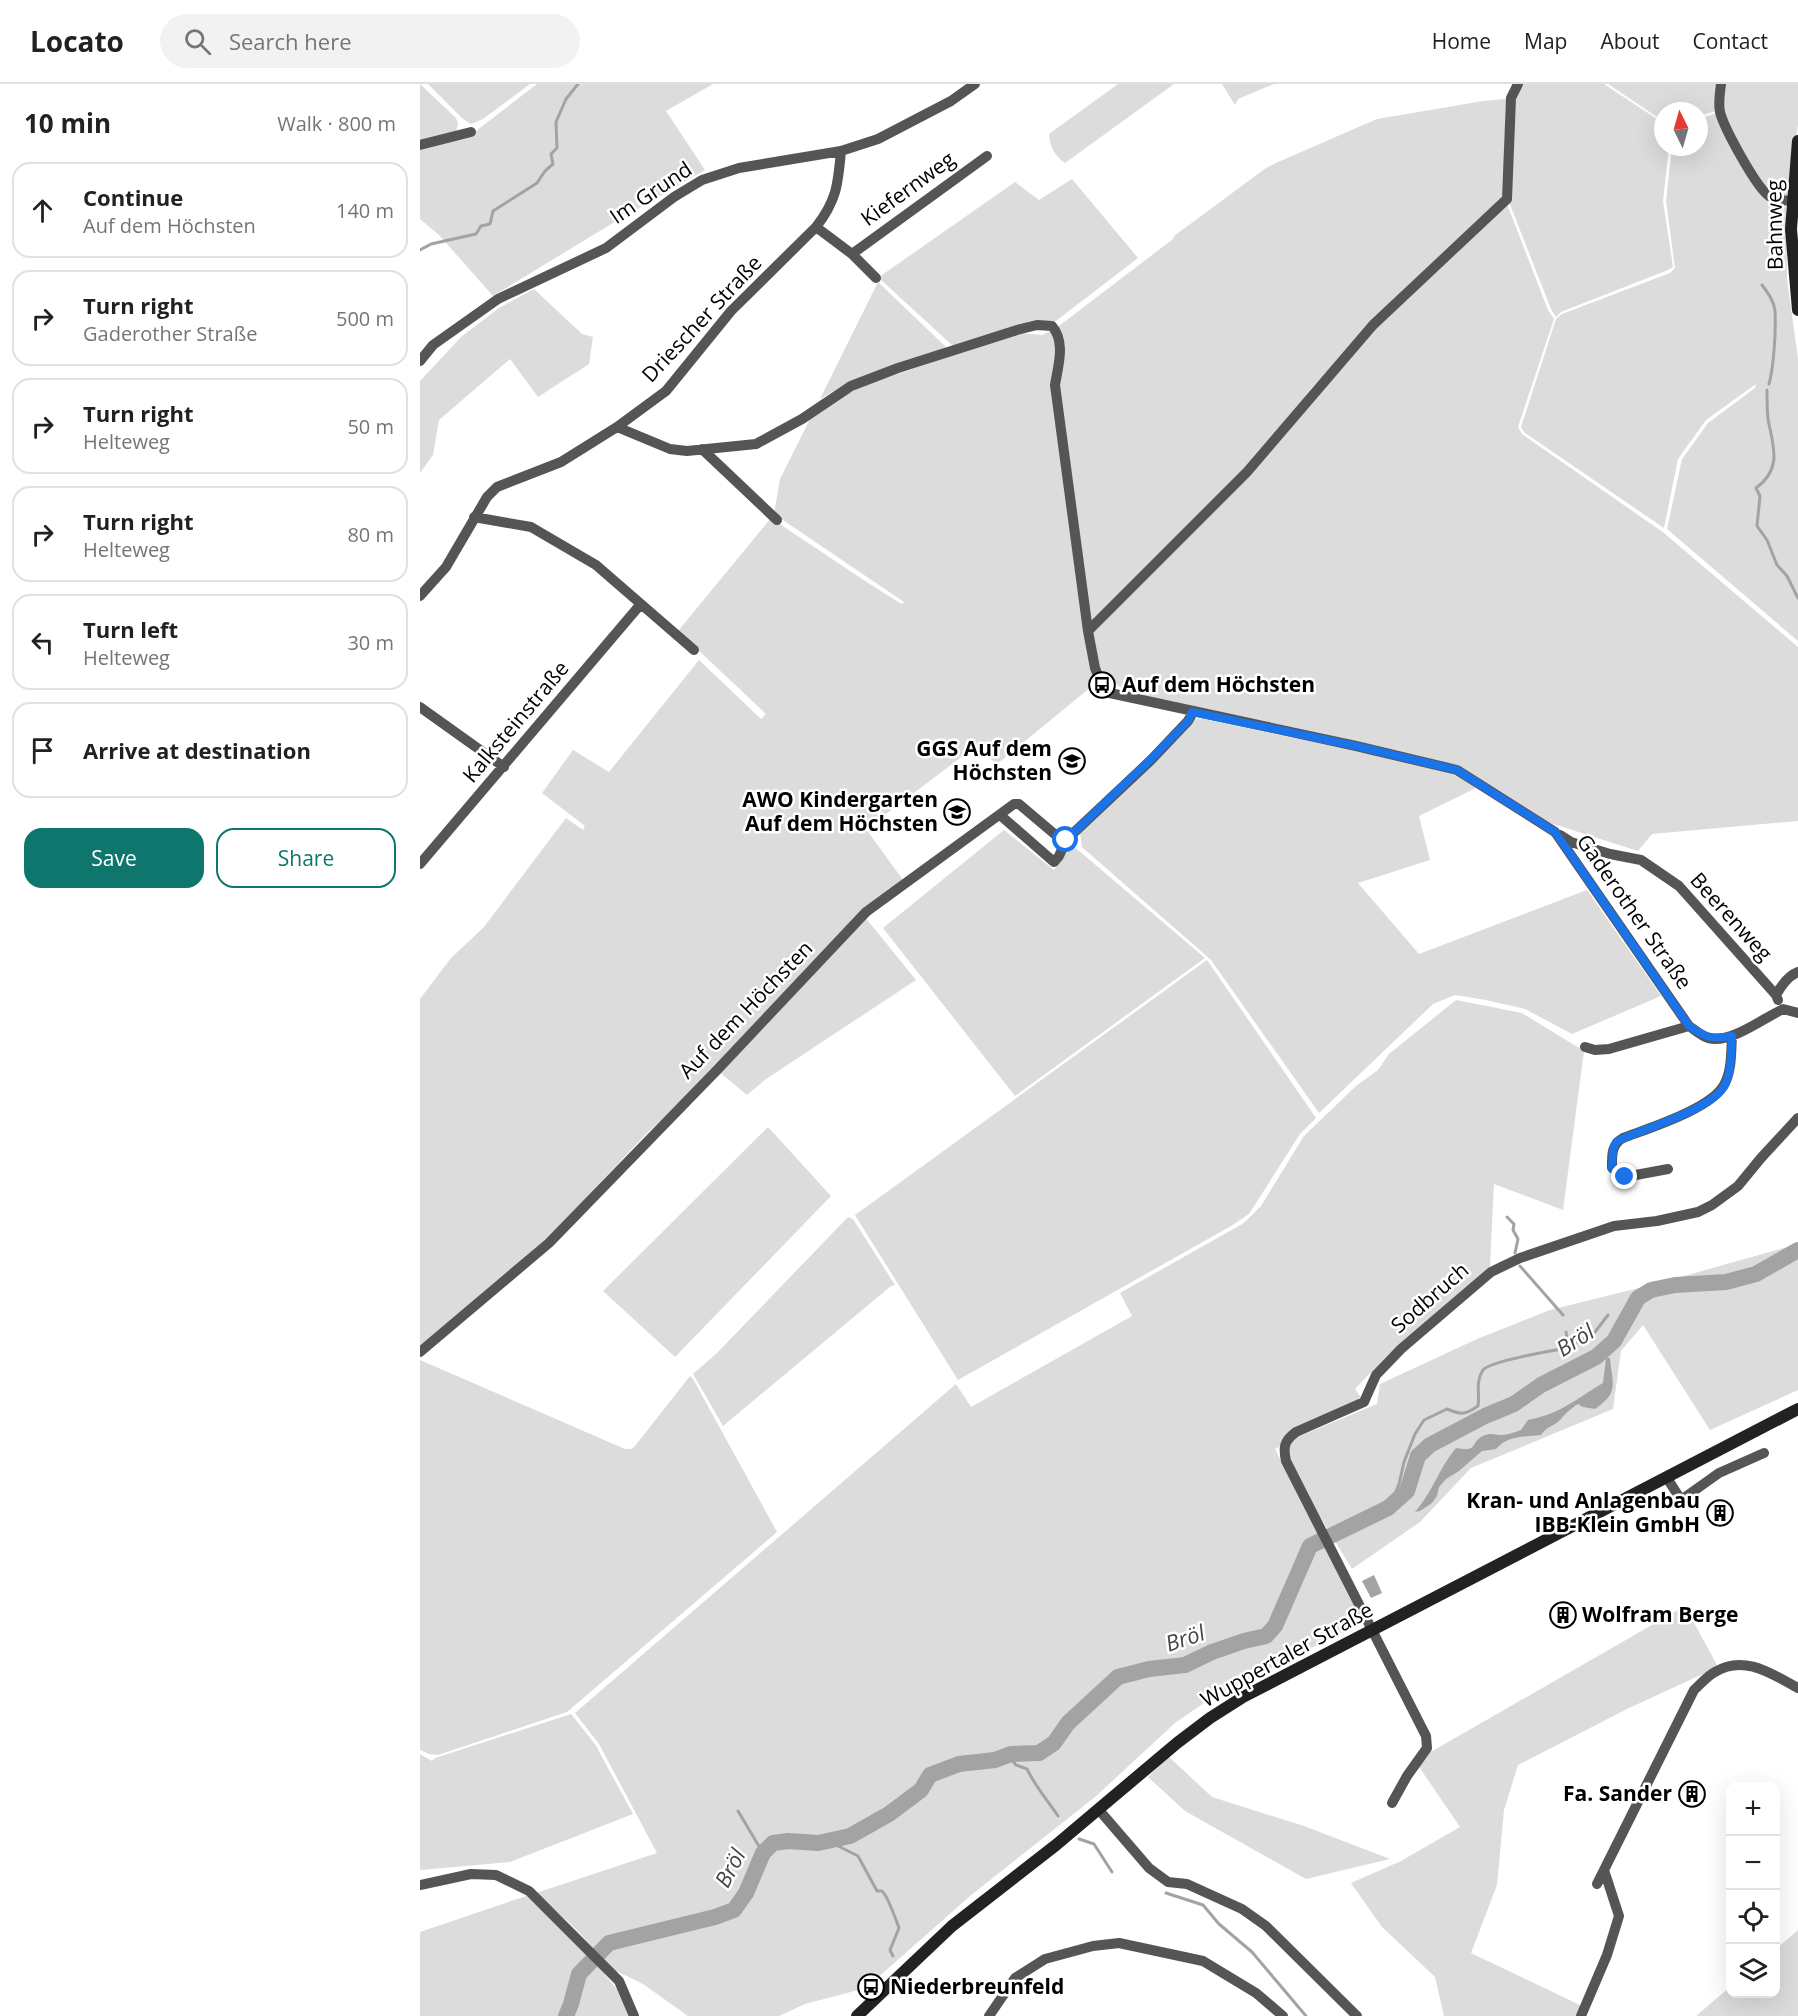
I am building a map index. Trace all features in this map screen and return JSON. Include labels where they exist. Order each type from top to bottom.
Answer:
[{"type":"main road","name":"Bahnweg","points":[[1798,141],[1791,229],[1798,310]]},
{"type":"main road","name":"Wuppertaler Straße","points":[[861,2015],[952,1926],[1099,1810],[1210,1718],[1243,1697],[1798,1409]]},
{"type":"street","name":"Im Grund","points":[[420,361],[433,345],[498,299],[606,248],[674,197],[702,180],[739,168],[841,151],[878,139],[959,89],[975,84]]},
{"type":"street","points":[[1088,631],[1247,472],[1373,325],[1506,199],[1511,98],[1518,84]]},
{"type":"street","points":[[1721,84],[1718,102],[1723,120],[1755,179],[1769,196],[1781,201],[1792,200]]},
{"type":"street","points":[[420,145],[471,132]]},
{"type":"street","name":"Driescher Straße","points":[[420,596],[446,567],[474,517],[487,497],[497,487],[561,462],[617,427],[666,391],[731,312],[816,227],[826,214],[836,196],[841,151]]},
{"type":"street","name":"Kiefernweg","points":[[852,254],[987,156]]},
{"type":"street","name":"Kiefernweg","points":[[816,227],[852,254],[876,278]]},
{"type":"street","points":[[617,427],[670,449],[702,449],[756,444],[802,419],[851,386],[898,368],[1037,325],[1052,326],[1058,333],[1060,347],[1055,385],[1088,631]]},
{"type":"street","points":[[702,449],[777,520]]},
{"type":"street","points":[[474,517],[531,527],[596,565],[694,650]]},
{"type":"street","name":"Kalksteinstraße","points":[[420,864],[640,605]]},
{"type":"street","name":"Gaderother Straße","points":[[1088,631],[1095,668],[1105,692],[1457,770],[1555,832],[1689,1026],[1700,1034],[1713,1039],[1732,1036],[1784,1009]]},
{"type":"street","points":[[420,706],[504,767]]},
{"type":"street","points":[[1000,815],[1054,862],[1066,840],[1151,759],[1188,721],[1192,712]]},
{"type":"street","name":"Auf dem Höchsten","points":[[420,1352],[549,1243],[866,912],[1014,804],[1019,804],[1058,837],[1066,840]]},
{"type":"street","name":"Beerenweg","points":[[1555,832],[1570,842],[1610,854],[1641,860],[1679,886],[1776,995],[1784,1009]]},
{"type":"street","points":[[1776,995],[1782,984],[1798,972]]},
{"type":"street","points":[[1784,1009],[1798,1013]]},
{"type":"street","points":[[1585,1047],[1609,1050],[1689,1026]]},
{"type":"street","points":[[1668,1169],[1625,1177],[1612,1168],[1613,1149],[1616,1142],[1700,1107],[1716,1096],[1725,1083],[1732,1036]]},
{"type":"street","name":"Sodbruch","points":[[1392,1803],[1407,1776],[1427,1748],[1426,1736],[1286,1461],[1283,1448],[1287,1439],[1296,1432],[1364,1402],[1376,1375],[1401,1349],[1491,1272],[1520,1258],[1614,1226],[1657,1221],[1698,1212],[1712,1205],[1738,1186],[1798,1118]]},
{"type":"street","points":[[1667,1478],[1681,1500],[1719,1473],[1764,1453]]},
{"type":"street","points":[[1597,1884],[1694,1690],[1714,1672],[1730,1665],[1748,1664],[1765,1670],[1798,1688]]},
{"type":"street","points":[[1099,1810],[1149,1868],[1168,1882],[1187,1884],[1242,1909],[1266,1926],[1348,2011],[1357,2016]]},
{"type":"street","points":[[1583,2011],[1607,1955],[1619,1916],[1604,1870]]},
{"type":"street","points":[[420,1885],[471,1874],[496,1875],[529,1891],[619,1981],[634,2016]]},
{"type":"street","points":[[989,2016],[1015,1978],[1045,1959],[1094,1946],[1119,1943],[1203,1961],[1256,1993],[1283,2016]]},
{"type":"shaded area","points":[[420,84],[456,118],[458,124],[456,132],[420,142]]},
{"type":"shaded area","points":[[428,84],[530,84],[483,119],[471,124]]},
{"type":"shaded area","points":[[537,84],[713,84],[666,111],[705,170],[493,296],[439,235],[420,219],[420,149],[476,131]]},
{"type":"shaded area","points":[[1118,84],[1174,84],[1065,163],[1053,150],[1049,134]]},
{"type":"shaded area","points":[[1222,84],[1274,84],[1238,99],[1235,105]]},
{"type":"shaded area","points":[[1520,84],[1604,84],[1654,117],[1654,156],[1668,156],[1663,201],[1673,267],[1561,312],[1556,317],[1509,202],[1512,105]]},
{"type":"shaded area","points":[[1608,84],[1718,84],[1716,111],[1708,113],[1708,102],[1654,102],[1654,115]]},
{"type":"shaded area","points":[[1725,84],[1798,84],[1798,125],[1788,196],[1781,198],[1766,189],[1757,177],[1723,113]]},
{"type":"shaded area","points":[[1506,99],[1503,197],[1374,323],[1305,395],[1507,204],[1548,310],[1554,319],[1518,427],[1522,434],[1664,533],[1798,647],[1798,821],[1652,834],[1638,851],[1547,822],[1479,779],[1125,691],[1100,668],[1091,687],[996,765],[980,743],[866,829],[903,880],[860,911],[916,980],[766,1079],[747,1095],[717,1070],[646,1134],[550,1236],[420,1349],[420,999],[451,958],[484,927],[566,818],[583,830],[585,826],[542,793],[573,750],[609,772],[699,660],[761,719],[766,714],[678,631],[771,518],[885,594],[902,604],[904,602],[774,514],[780,479],[813,413],[862,386],[1019,333],[1042,335],[1055,329],[1174,236],[1266,168],[1278,162],[1377,119]]},
{"type":"shaded area","points":[[1717,113],[1762,194],[1770,203],[1786,207],[1787,279],[1798,359],[1798,641],[1667,529],[1682,459],[1708,423],[1755,388],[1756,384],[1706,420],[1678,459],[1664,528],[1525,433],[1521,427],[1556,319],[1562,314],[1670,273],[1675,268],[1666,201],[1671,156],[1708,156],[1708,116]]},
{"type":"shaded area","points":[[1072,179],[1138,258],[1052,324],[953,346],[880,279],[882,275],[1015,182],[1039,200]]},
{"type":"shaded area","points":[[878,282],[948,349],[849,382],[820,399]]},
{"type":"shaded area","points":[[534,289],[582,334],[593,337],[589,364],[538,397],[510,359],[439,420],[433,455],[420,473],[420,381],[461,337],[499,308]]},
{"type":"shaded area","points":[[1194,719],[1204,719],[1440,769],[1462,777],[1476,788],[1419,816],[1430,860],[1358,883],[1419,954],[1587,890],[1661,996],[1572,1034],[1525,1009],[1455,995],[1433,1004],[1319,1113],[1211,960],[1082,847],[1080,833]]},
{"type":"shaded area","points":[[1004,830],[1054,870],[1071,844],[1205,958],[1015,1096],[883,928]]},
{"type":"shaded area","points":[[1207,960],[1316,1118],[1300,1134],[1249,1214],[958,1380],[855,1215]]},
{"type":"shaded area","points":[[1456,1000],[1522,1013],[1584,1051],[1563,1210],[1494,1184],[1490,1266],[1388,1355],[1355,1389],[1364,1402],[1300,1436],[1377,1404],[1380,1384],[1477,1339],[1550,1310],[1663,1282],[1794,1245],[1798,1247],[1798,1390],[1710,1430],[1643,1325],[1621,1351],[1613,1409],[1471,1468],[1420,1522],[1352,1569],[1288,1459],[1289,1441],[1275,1449],[1362,1618],[1360,1623],[1207,1701],[1175,1723],[1095,1797],[970,1896],[866,1988],[805,2004],[779,2016],[688,2016],[643,1984],[614,1970],[574,1927],[536,1893],[657,1853],[599,1744],[575,1713],[956,1384],[971,1407],[1132,1316],[1120,1293],[1244,1223],[1261,1206],[1304,1136],[1356,1086],[1378,1070],[1389,1054]]},
{"type":"shaded area","points":[[768,1127],[831,1196],[675,1357],[603,1291]]},
{"type":"shaded area","points":[[848,1217],[853,1219],[895,1285],[723,1426],[693,1374],[717,1353]]},
{"type":"shaded area","points":[[1606,1358],[1610,1358],[1613,1387],[1603,1403],[1595,1409],[1578,1404],[1541,1435],[1511,1439],[1496,1449],[1482,1451],[1446,1479],[1439,1487],[1432,1503],[1415,1512],[1456,1448],[1471,1448],[1486,1435],[1504,1435],[1521,1430],[1528,1420],[1549,1414],[1567,1405],[1603,1383]]},
{"type":"shaded area","points":[[420,1360],[625,1449],[635,1446],[690,1376],[777,1532],[567,1712],[438,1755],[420,1750]]},
{"type":"shaded area","points":[[1374,1575],[1382,1593],[1371,1598],[1362,1581]]},
{"type":"shaded area","points":[[1685,1606],[1718,1667],[1627,1709],[1518,1765],[1504,1810],[1497,1885],[1471,1953],[1582,2006],[1578,2016],[1444,2016],[1435,1977],[1382,1927],[1351,1883],[1401,1861],[1460,1827],[1415,1761]]},
{"type":"shaded area","points":[[571,1714],[595,1744],[633,1814],[510,1862],[420,1870],[420,1754],[432,1761],[435,1758]]},
{"type":"shaded area","points":[[1168,1756],[1212,1797],[1304,1826],[1390,1859],[1306,1879],[1185,1811],[1148,1777]]},
{"type":"shaded area","points":[[526,1896],[591,1958],[621,1994],[630,2016],[420,2016],[420,1932]]},
{"type":"shaded area","points":[[1798,1930],[1798,2016],[1696,2016],[1726,1990],[1726,1998],[1780,1998],[1780,1946]]},
{"type":"waterway","points":[[420,250],[431,244],[476,234],[481,226],[490,224],[493,211],[537,183],[553,164],[551,154],[557,148],[556,122],[566,99],[578,84]]},
{"type":"waterway","points":[[1762,285],[1772,300],[1775,311],[1774,348],[1769,384]]},
{"type":"waterway","points":[[1767,390],[1768,419],[1774,456],[1770,473],[1756,488],[1760,496],[1757,526],[1767,540],[1777,565],[1787,576],[1798,598]]},
{"type":"waterway","points":[[1507,1217],[1514,1224],[1513,1230],[1518,1239],[1515,1253]]},
{"type":"waterway","name":"Bröl","points":[[566,2016],[579,1974],[609,1943],[715,1917],[734,1910],[746,1893],[763,1853],[773,1843],[788,1841],[818,1843],[850,1836],[889,1814],[921,1790],[930,1775],[959,1764],[995,1760],[1011,1754],[1039,1753],[1054,1743],[1068,1723],[1118,1677],[1149,1669],[1185,1665],[1212,1652],[1266,1636],[1275,1626],[1310,1546],[1388,1508],[1407,1491],[1418,1456],[1430,1445],[1485,1416],[1514,1404],[1541,1385],[1596,1357],[1614,1341],[1638,1298],[1651,1290],[1675,1285],[1726,1282],[1756,1274],[1798,1250]]},
{"type":"waterway","points":[[1520,1266],[1563,1315]]},
{"type":"waterway","points":[[1569,1348],[1595,1332],[1608,1315]]},
{"type":"waterway","points":[[1390,1506],[1415,1434],[1424,1420],[1447,1409],[1463,1413],[1474,1409],[1478,1406],[1478,1384],[1483,1370],[1497,1363],[1569,1348],[1566,1332]]},
{"type":"waterway","points":[[1008,1755],[1016,1765],[1027,1769],[1058,1816]]},
{"type":"waterway","points":[[738,1811],[763,1853]]},
{"type":"waterway","points":[[1079,1839],[1094,1844],[1112,1872]]},
{"type":"waterway","points":[[828,1841],[858,1856],[877,1891],[882,1891],[887,1898],[899,1928],[890,1950],[893,1956]]},
{"type":"waterway","points":[[1166,1893],[1203,1905],[1219,1924],[1252,1952],[1306,2016]]},
{"type":"place","name":"Auf dem Höchsten","points":[[1102,685]]},
{"type":"place","name":"GGS Auf dem Höchsten","points":[[1072,761]]},
{"type":"place","name":"AWO Kindergarten Auf dem Höchsten","points":[[957,812]]},
{"type":"place","name":"Kran- und Anlagenbau IBB-Klein GmbH","points":[[1720,1513]]},
{"type":"place","name":"Wolfram Berge","points":[[1563,1615]]},
{"type":"place","name":"Fa. Sander","points":[[1692,1794]]},
{"type":"place","name":"Niederbreunfeld","points":[[871,1987]]},
{"type":"route","points":[[1066,840],[1151,759],[1188,721],[1192,712],[1356,746],[1457,770],[1555,832],[1689,1026],[1713,1039],[1732,1036],[1725,1083],[1716,1096],[1700,1107],[1616,1142],[1613,1149],[1612,1168],[1625,1177]]}]
